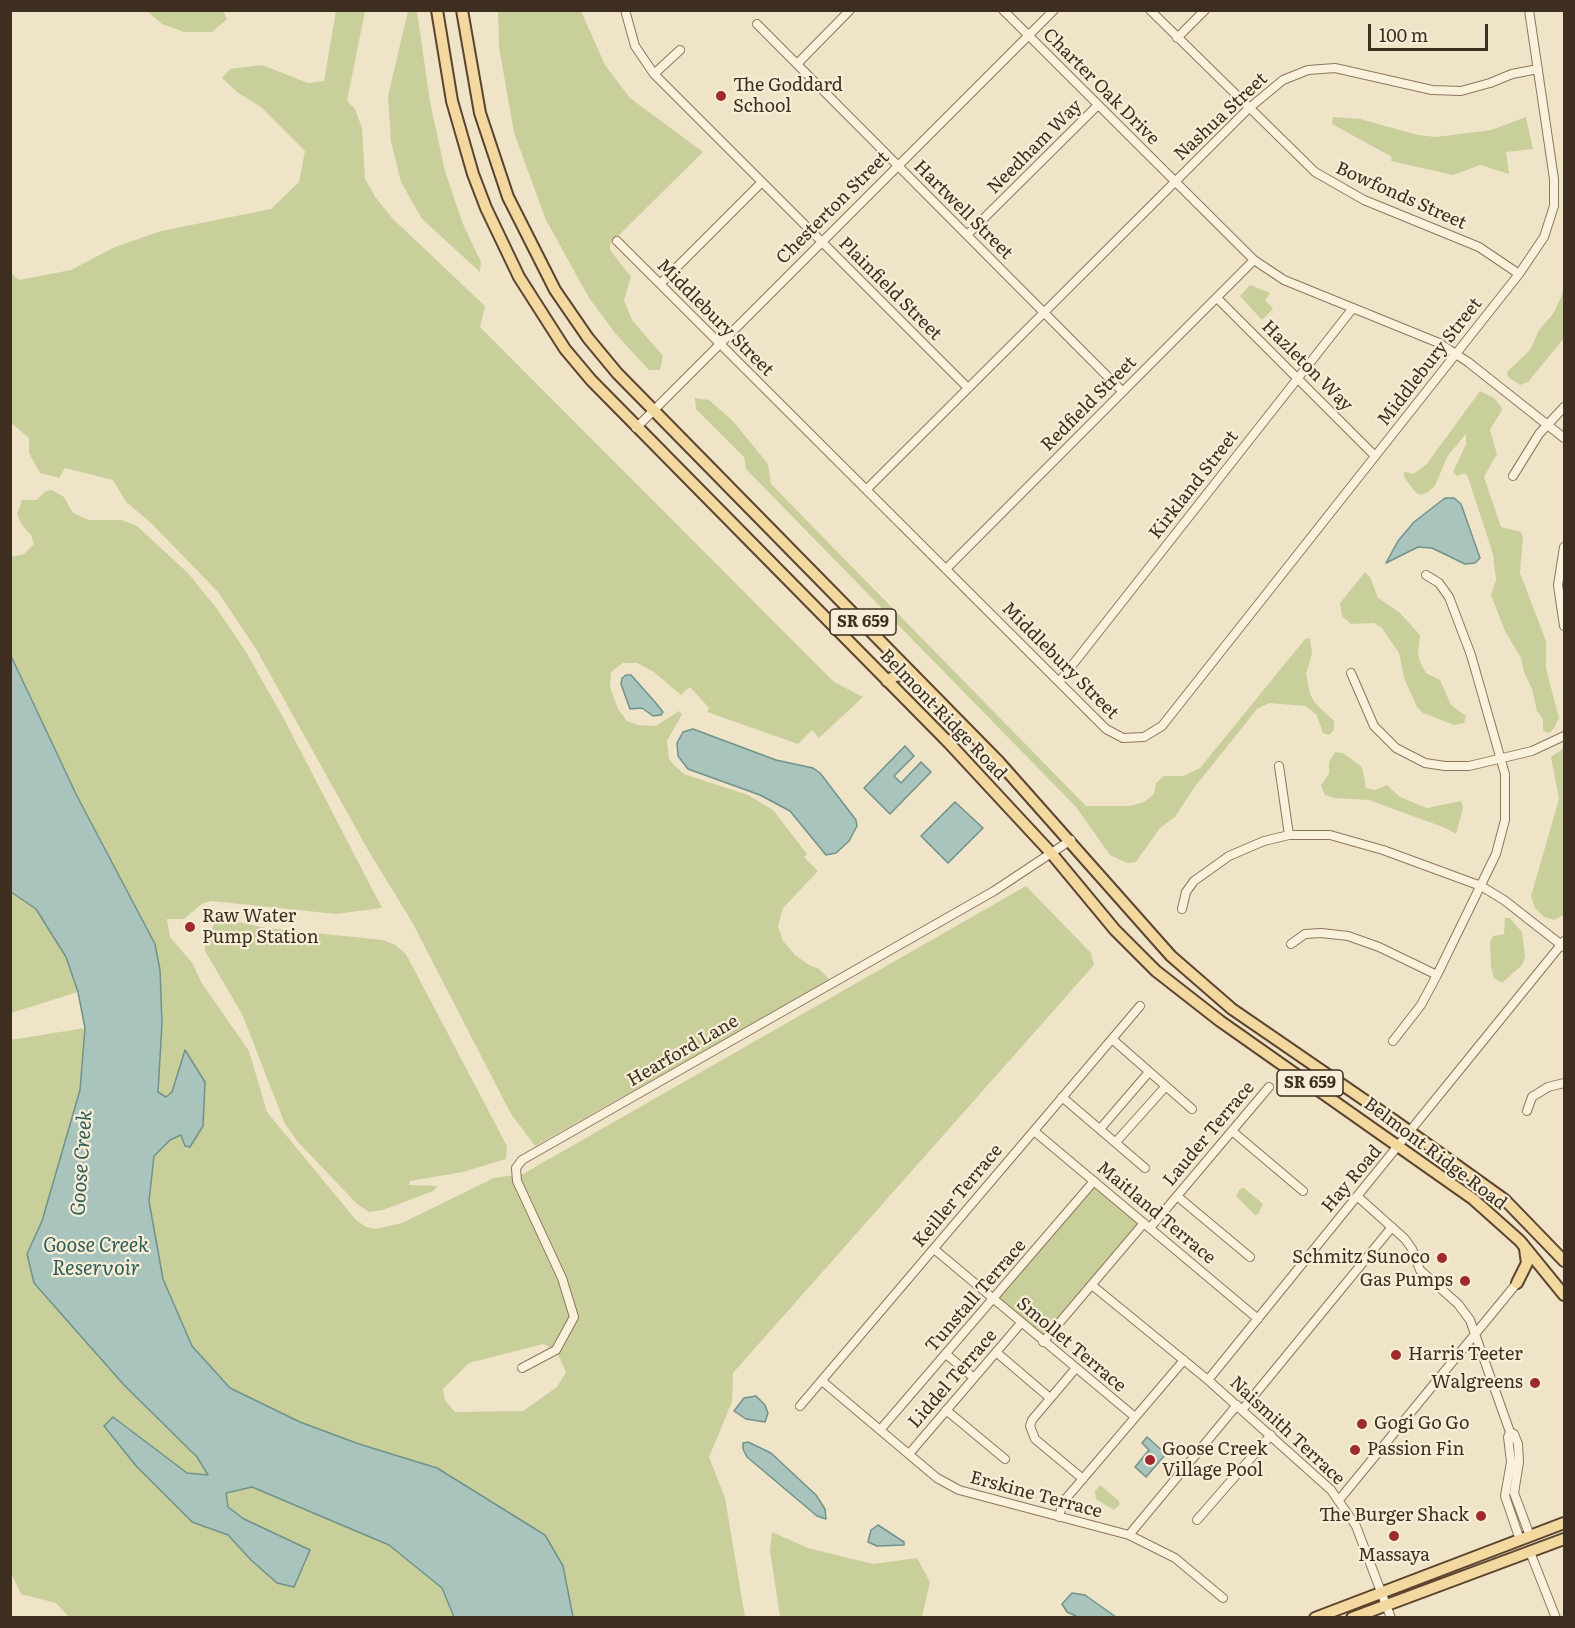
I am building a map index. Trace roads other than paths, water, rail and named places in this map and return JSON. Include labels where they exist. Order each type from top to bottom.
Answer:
[{"type":"main road","name":"Belmont Ridge Road","points":[[437,10],[443,58],[473,174],[498,235],[519,277],[565,349],[636,428],[887,681],[1052,854],[1115,930],[1174,987],[1457,1186],[1520,1241],[1564,1295]]},
{"type":"main road","name":"Belmont Ridge Road","points":[[462,10],[480,113],[498,171],[522,228],[555,290],[588,338],[653,411],[925,685],[1071,840],[1154,939],[1208,990],[1232,1009],[1505,1200],[1564,1262]]},
{"type":"main road","points":[[887,681],[895,676],[906,674],[925,685]]},
{"type":"main road","points":[[1517,1283],[1527,1263],[1527,1254],[1520,1241]]},
{"type":"main road","points":[[1314,1617],[1564,1523]]},
{"type":"main road","points":[[1352,1617],[1564,1539]]},
{"type":"street","name":"Plainfield Street","points":[[625,10],[635,46],[654,74],[968,388]]},
{"type":"street","points":[[797,64],[850,10]]},
{"type":"street","name":"Charter Oak Drive","points":[[1003,10],[1254,260],[1284,279],[1456,353],[1564,438]]},
{"type":"street","name":"Chesterton Street","points":[[636,428],[1054,10]]},
{"type":"street","name":"Bowfonds Street","points":[[1150,10],[1300,160],[1331,183],[1364,200],[1479,247],[1518,274]]},
{"type":"street","points":[[1177,38],[1205,10]]},
{"type":"street","points":[[1518,274],[1544,237],[1554,206],[1554,179],[1529,10]]},
{"type":"street","name":"Hartwell Street","points":[[757,24],[1122,392]]},
{"type":"street","points":[[654,74],[680,50]]},
{"type":"street","name":"Nashua Street","points":[[867,489],[1248,109],[1283,80],[1296,74],[1322,68],[1349,70],[1447,91],[1476,88],[1512,74],[1538,69]]},
{"type":"street","name":"Needham Way","points":[[967,235],[1098,105]]},
{"type":"street","points":[[660,284],[762,182]]},
{"type":"street","name":"Middlebury Street","points":[[616,241],[1113,734],[1134,739],[1154,733],[1518,274]]},
{"type":"street","name":"Redfield Street","points":[[946,569],[1254,260]]},
{"type":"street","name":"Hazleton Way","points":[[1217,298],[1375,456]]},
{"type":"street","name":"Kirkland Street","points":[[1059,682],[1353,308]]},
{"type":"street","points":[[1513,476],[1547,423],[1564,407]]},
{"type":"street","points":[[1564,547],[1558,574],[1564,626]]},
{"type":"street","points":[[1393,1041],[1421,1005],[1437,975],[1496,854],[1505,820],[1506,789],[1501,759],[1459,621],[1449,597],[1439,583],[1426,575]]},
{"type":"street","points":[[1351,673],[1374,726],[1405,754],[1425,763],[1470,766],[1532,751],[1564,736]]},
{"type":"street","points":[[1279,766],[1289,835]]},
{"type":"street","points":[[1182,909],[1186,892],[1205,872],[1248,847],[1289,835],[1330,835],[1349,838],[1481,886],[1504,900],[1563,944]]},
{"type":"street","name":"Hearford Lane","points":[[522,1368],[556,1350],[574,1317],[562,1278],[517,1181],[516,1168],[522,1160],[994,891],[1071,840]]},
{"type":"street","points":[[1291,944],[1305,934],[1348,936],[1378,946],[1437,975]]},
{"type":"street","name":"Hay Road","points":[[1208,1380],[1563,944]]},
{"type":"street","name":"Keiller Terrace","points":[[800,1406],[1140,1006]]},
{"type":"street","points":[[1112,1039],[1192,1109]]},
{"type":"street","points":[[1100,1128],[1149,1072]]},
{"type":"street","points":[[1527,1111],[1532,1097],[1548,1087],[1564,1083]]},
{"type":"street","points":[[1116,1142],[1166,1086]]},
{"type":"street","name":"Lauder Terrace","points":[[1044,1342],[1147,1226],[1177,1196],[1269,1087]]},
{"type":"street","points":[[1062,1097],[1145,1168]]},
{"type":"street","name":"Maitland Terrace","points":[[1034,1131],[1258,1319]]},
{"type":"street","points":[[1232,1131],[1303,1191]]},
{"type":"street","name":"Tunstall Terrace","points":[[880,1430],[1094,1181]]},
{"type":"street","points":[[1177,1196],[1250,1257]]},
{"type":"street","points":[[1357,1196],[1411,1246],[1420,1270],[1464,1311],[1475,1334],[1510,1432],[1514,1434],[1519,1447],[1514,1496],[1525,1538]]},
{"type":"street","points":[[1128,1535],[1392,1227]]},
{"type":"street","name":"Smollet Terrace","points":[[934,1249],[1135,1417]]},
{"type":"street","points":[[1339,1500],[1517,1283]]},
{"type":"street","name":"Naismith Terrace","points":[[1093,1286],[1240,1407],[1339,1500],[1356,1526],[1391,1617]]},
{"type":"street","name":"Liddel Terrace","points":[[909,1454],[1021,1323]]},
{"type":"street","points":[[996,1352],[1050,1398]]},
{"type":"street","points":[[946,1354],[975,1378]]},
{"type":"street","points":[[1059,1517],[1063,1502],[1184,1360]]},
{"type":"street","points":[[1076,1368],[1032,1420],[1032,1434],[1083,1479]]},
{"type":"street","name":"Erskine Terrace","points":[[822,1382],[937,1478],[959,1490],[1128,1535],[1175,1558],[1223,1598]]},
{"type":"street","points":[[946,1410],[1005,1459]]},
{"type":"street","points":[[1197,1520],[1271,1435]]},
{"type":"street","points":[[1530,1552],[1556,1617]]},
{"type":"water","points":[[1445,498],[1454,498],[1461,504],[1480,558],[1475,563],[1465,564],[1432,548],[1418,547],[1386,563],[1398,541],[1414,522]]},
{"type":"water","name":"Goose Creek Reservoir","points":[[11,656],[77,796],[155,944],[160,970],[162,1023],[158,1092],[166,1097],[172,1092],[185,1050],[205,1082],[203,1126],[190,1147],[185,1146],[181,1135],[170,1140],[154,1156],[149,1201],[163,1279],[192,1346],[230,1388],[300,1422],[359,1444],[437,1468],[545,1535],[563,1566],[573,1617],[454,1617],[442,1588],[389,1545],[252,1487],[226,1493],[228,1507],[244,1519],[310,1550],[294,1587],[277,1583],[228,1535],[192,1522],[137,1467],[104,1426],[113,1417],[187,1473],[208,1475],[197,1457],[124,1385],[34,1283],[27,1254],[42,1221],[80,1090],[85,1028],[78,992],[66,957],[36,909],[11,892]]},
{"type":"water","points":[[631,675],[655,702],[663,712],[661,715],[653,716],[642,708],[630,709],[621,684],[622,678]]},
{"type":"water","points":[[693,729],[776,760],[813,768],[820,773],[856,820],[857,826],[849,841],[836,853],[826,855],[790,811],[760,795],[688,769],[678,756],[677,743],[683,732]]},
{"type":"water","points":[[905,746],[914,756],[894,776],[901,783],[921,762],[931,772],[890,814],[864,788]]},
{"type":"water","points":[[955,802],[983,828],[948,863],[921,836]]},
{"type":"water","points":[[756,1396],[765,1405],[768,1413],[765,1422],[746,1419],[734,1411],[744,1398]]},
{"type":"water","name":"Goose Creek Village Pool","points":[[1147,1437],[1166,1454],[1146,1477],[1135,1467],[1149,1450],[1142,1443]]},
{"type":"water","points":[[748,1442],[771,1453],[816,1495],[825,1509],[826,1519],[817,1516],[747,1457],[743,1443]]},
{"type":"water","points":[[878,1525],[904,1542],[904,1545],[877,1546],[868,1542],[871,1530]]},
{"type":"water","points":[[1072,1593],[1085,1595],[1116,1617],[1078,1617],[1067,1612],[1062,1604]]},
{"type":"place","name":"The Goddard School","points":[[721,96]]},
{"type":"place","name":"Raw Water Pump Station","points":[[190,927]]},
{"type":"place","name":"Schmitz Sunoco","points":[[1442,1258]]},
{"type":"place","name":"Gas Pumps","points":[[1465,1281]]},
{"type":"place","name":"Harris Teeter","points":[[1396,1355]]},
{"type":"place","name":"Walgreens","points":[[1535,1383]]},
{"type":"place","name":"Gogi Go Go","points":[[1362,1424]]},
{"type":"place","name":"Passion Fin","points":[[1355,1450]]},
{"type":"place","name":"Goose Creek Village Pool","points":[[1150,1460]]},
{"type":"place","name":"The Burger Shack","points":[[1481,1516]]},
{"type":"place","name":"Massaya","points":[[1394,1536]]},
{"type":"water label","name":"Goose Creek","points":[[82,1163]]}]
